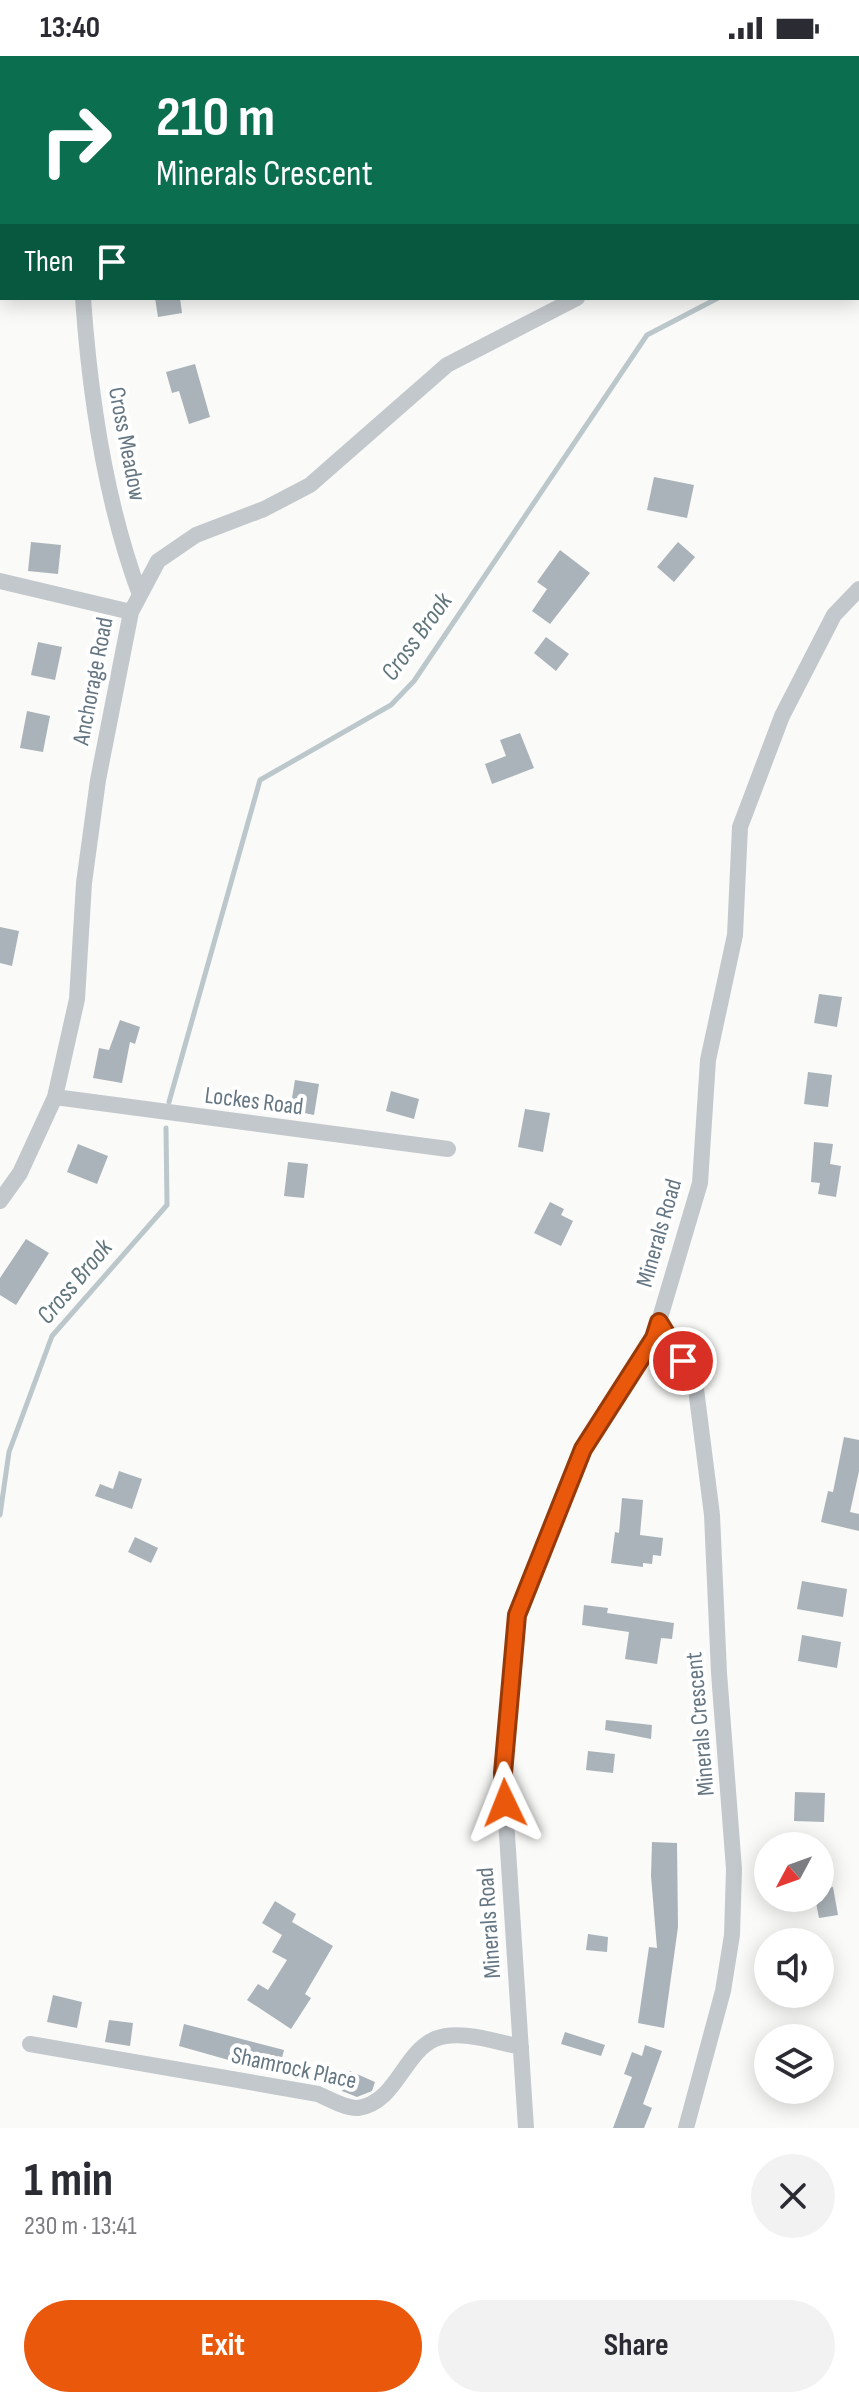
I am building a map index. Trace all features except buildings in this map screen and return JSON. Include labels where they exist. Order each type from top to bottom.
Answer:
[{"type":"street","name":"Cross Meadow","points":[[83,300],[100,438],[124,551],[140,595]]},
{"type":"street","name":"Anchorage Road","points":[[0,1201],[32,1149],[55,1097],[77,999],[84,883],[98,780],[131,612],[158,561],[196,535],[264,509],[310,485],[447,365],[573,300]]},
{"type":"street","points":[[0,581],[131,612]]},
{"type":"street","name":"Minerals Road","points":[[526,2128],[503,1773],[517,1615],[583,1449],[654,1338],[700,1183],[708,1060],[735,935],[740,827],[782,716],[834,615],[859,589]]},
{"type":"street","name":"Lockes Road","points":[[55,1097],[448,1149]]},
{"type":"street","name":"Minerals Crescent","points":[[659,1322],[695,1381],[712,1515],[719,1673],[734,1869],[732,1935],[723,1991],[686,2128]]},
{"type":"street","name":"Shamrock Place","points":[[30,2044],[318,2094],[356,2109],[376,2102],[415,2054],[435,2039],[459,2036],[521,2047]]},
{"type":"waterway","name":"Cross Brook","points":[[169,1102],[260,780],[391,705],[414,681],[647,335],[714,300]]},
{"type":"waterway","name":"Cross Brook","points":[[0,1515],[9,1452],[52,1336],[167,1205],[166,1128]]},
{"type":"route","points":[[505,1803],[503,1773],[517,1615],[583,1449],[654,1338],[659,1322],[683,1361]]}]
